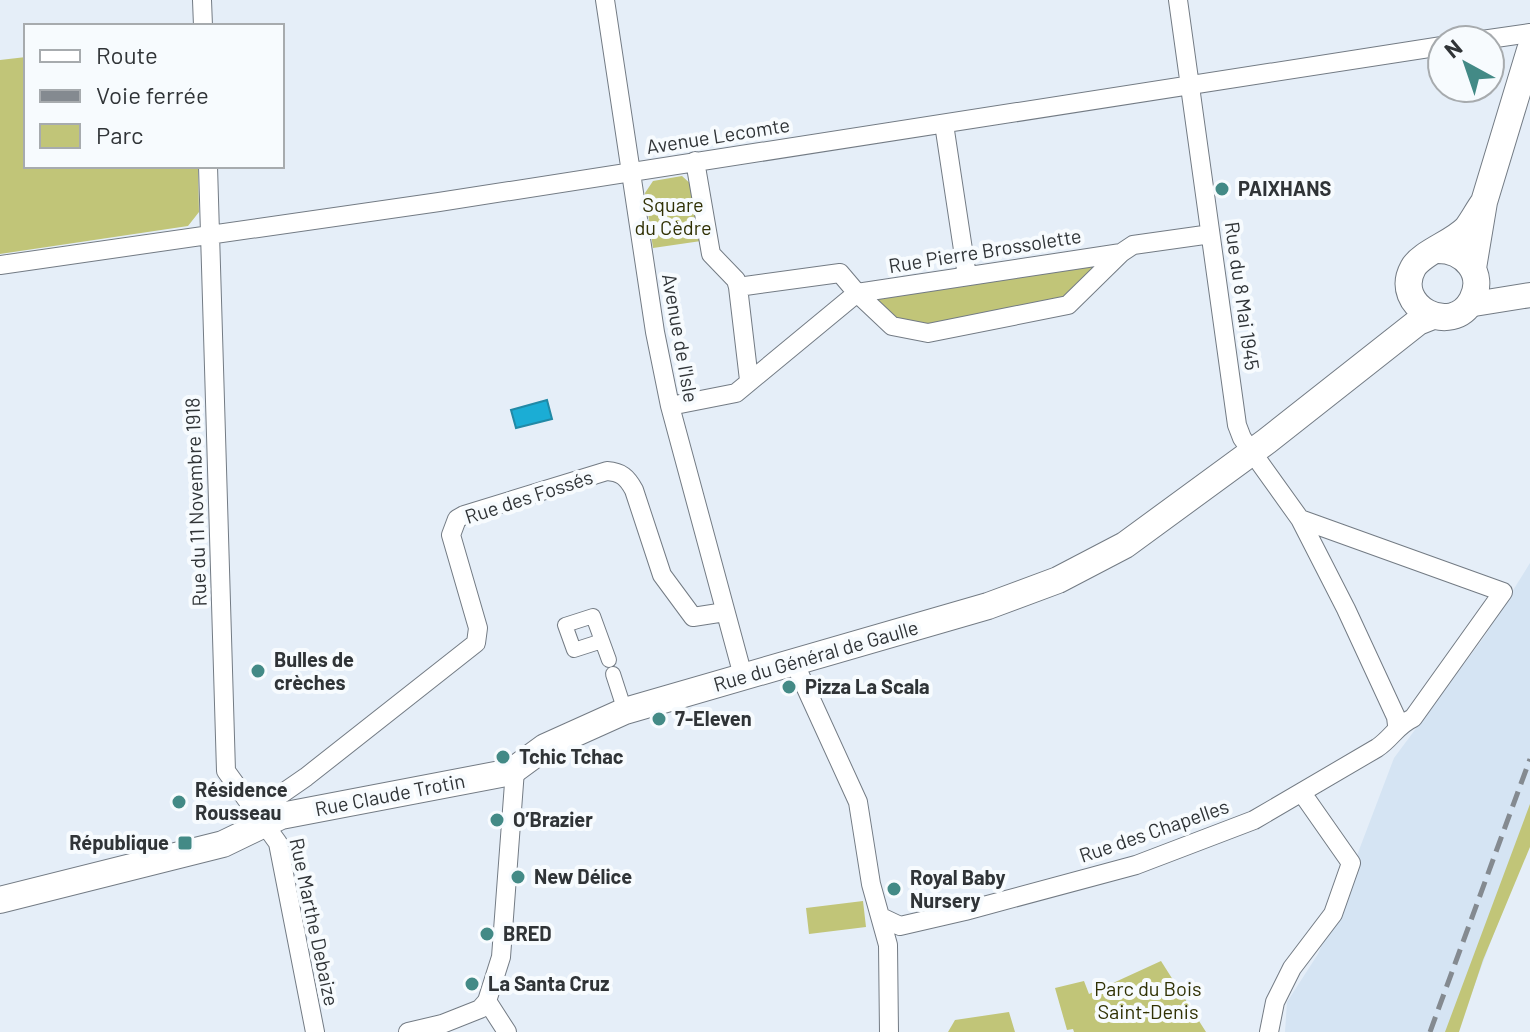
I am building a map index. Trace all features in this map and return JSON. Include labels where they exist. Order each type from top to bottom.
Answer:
[{"type":"main road","points":[[1484,202],[1466,228],[1438,250],[1418,260],[1409,280],[1409,291],[1418,307],[1433,316],[1452,316],[1474,297],[1474,272],[1484,202],[1530,50]]},
{"type":"main road","points":[[1438,250],[1458,253],[1474,272]]},
{"type":"main road","name":"Rue du Général de Gaulle","points":[[1377,356],[1397,326],[1409,291]]},
{"type":"main road","name":"Rue du Général de Gaulle","points":[[515,770],[545,747],[625,711],[988,606],[1083,569],[1125,545],[1252,452],[1418,322],[1433,316]]},
{"type":"main road","name":"Rue Claude Trotin","points":[[258,814],[281,816],[515,770]]},
{"type":"main road","name":"Rue des Fossés","points":[[0,900],[227,843],[258,814]]},
{"type":"street","points":[[202,0],[203,24]]},
{"type":"street","name":"Avenue de l'Isle","points":[[605,0],[630,172],[670,406],[743,676]]},
{"type":"street","name":"Rue du 8 Mai 1945","points":[[1178,0],[1237,425],[1252,452]]},
{"type":"street","points":[[1506,36],[1530,33]]},
{"type":"street","name":"Avenue Lecomte","points":[[0,265],[210,236],[1426,48]]},
{"type":"street","points":[[944,124],[967,276]]},
{"type":"street","points":[[695,161],[711,254],[736,280],[738,287],[749,380]]},
{"type":"street","name":"Rue du 11 Novembre 1918","points":[[208,168],[226,771],[258,814]]},
{"type":"street","name":"Rue Pierre Brossolette","points":[[857,293],[892,326],[928,333],[1068,305],[1133,245],[1204,235]]},
{"type":"street","name":"Rue Pierre Brossolette","points":[[857,293],[1121,253]]},
{"type":"street","points":[[1474,272],[1522,295]]},
{"type":"street","points":[[670,406],[736,393],[857,293],[840,273],[738,287]]},
{"type":"street","points":[[1468,305],[1522,295]]},
{"type":"street","points":[[1252,452],[1300,519],[1352,622],[1397,725]]},
{"type":"street","name":"Rue des Fossés","points":[[258,814],[476,643],[478,628],[451,535],[457,519],[464,515],[607,471],[618,472],[628,479],[634,490],[662,575],[693,617],[725,612]]},
{"type":"street","name":"Rue des Chapelles","points":[[900,926],[1136,865],[1254,820],[1377,748],[1387,741],[1397,725],[1413,718],[1503,592],[1300,519]]},
{"type":"street","points":[[602,641],[625,711]]},
{"type":"street","points":[[794,662],[858,802],[871,884],[888,945],[889,1032]]},
{"type":"street","points":[[408,1032],[442,1024],[480,1009],[487,1001],[501,957],[515,770]]},
{"type":"street","points":[[306,777],[316,809]]},
{"type":"street","points":[[1269,1032],[1275,1002],[1292,968],[1333,914],[1351,863],[1302,793]]},
{"type":"street","name":"Rue Marthe Debaize","points":[[258,814],[278,843],[315,1032]]},
{"type":"street","points":[[881,917],[900,926],[888,945]]},
{"type":"street","points":[[487,1001],[507,1032]]},
{"type":"shaded area","points":[[1530,563],[1530,837],[1457,1032],[1285,1032],[1287,1002],[1318,954],[1394,758],[1484,637]]},
{"type":"green space","points":[[24,57],[24,168],[198,168],[199,212],[188,226],[0,254],[0,60]]},
{"type":"green space","name":"Square du Cèdre","points":[[682,176],[694,187],[701,241],[653,248],[645,193],[653,181]]},
{"type":"green space","points":[[1121,253],[1068,305],[928,333],[892,326],[857,293]]},
{"type":"green space","points":[[1530,804],[1530,847],[1483,960],[1459,1032],[1445,1032]]},
{"type":"green space","points":[[863,901],[866,927],[809,934],[806,908]]},
{"type":"green space","name":"Parc du Bois Saint-Denis","points":[[1161,961],[1206,1032],[1067,1030],[1055,988],[1084,981],[1089,994]]},
{"type":"green space","points":[[1009,1012],[1015,1032],[948,1032],[955,1020]]},
{"type":"water","points":[[547,400],[552,419],[516,428],[511,410]]},
{"type":"railway","points":[[1430,1032],[1530,759]]},
{"type":"place","name":"PAIXHANS","points":[[1222,189]]},
{"type":"place","name":"Bulles de crèches","points":[[258,671]]},
{"type":"place","name":"Pizza La Scala","points":[[789,687]]},
{"type":"place","name":"7-Eleven","points":[[659,719]]},
{"type":"place","name":"Tchic Tchac","points":[[503,757]]},
{"type":"place","name":"Résidence Rousseau","points":[[179,802]]},
{"type":"place","name":"O’Brazier","points":[[497,820]]},
{"type":"place","name":"République","points":[[185,843]]},
{"type":"place","name":"New Délice","points":[[518,877]]},
{"type":"place","name":"Royal Baby Nursery","points":[[894,889]]},
{"type":"place","name":"BRED","points":[[487,934]]},
{"type":"place","name":"La Santa Cruz","points":[[472,984]]}]
